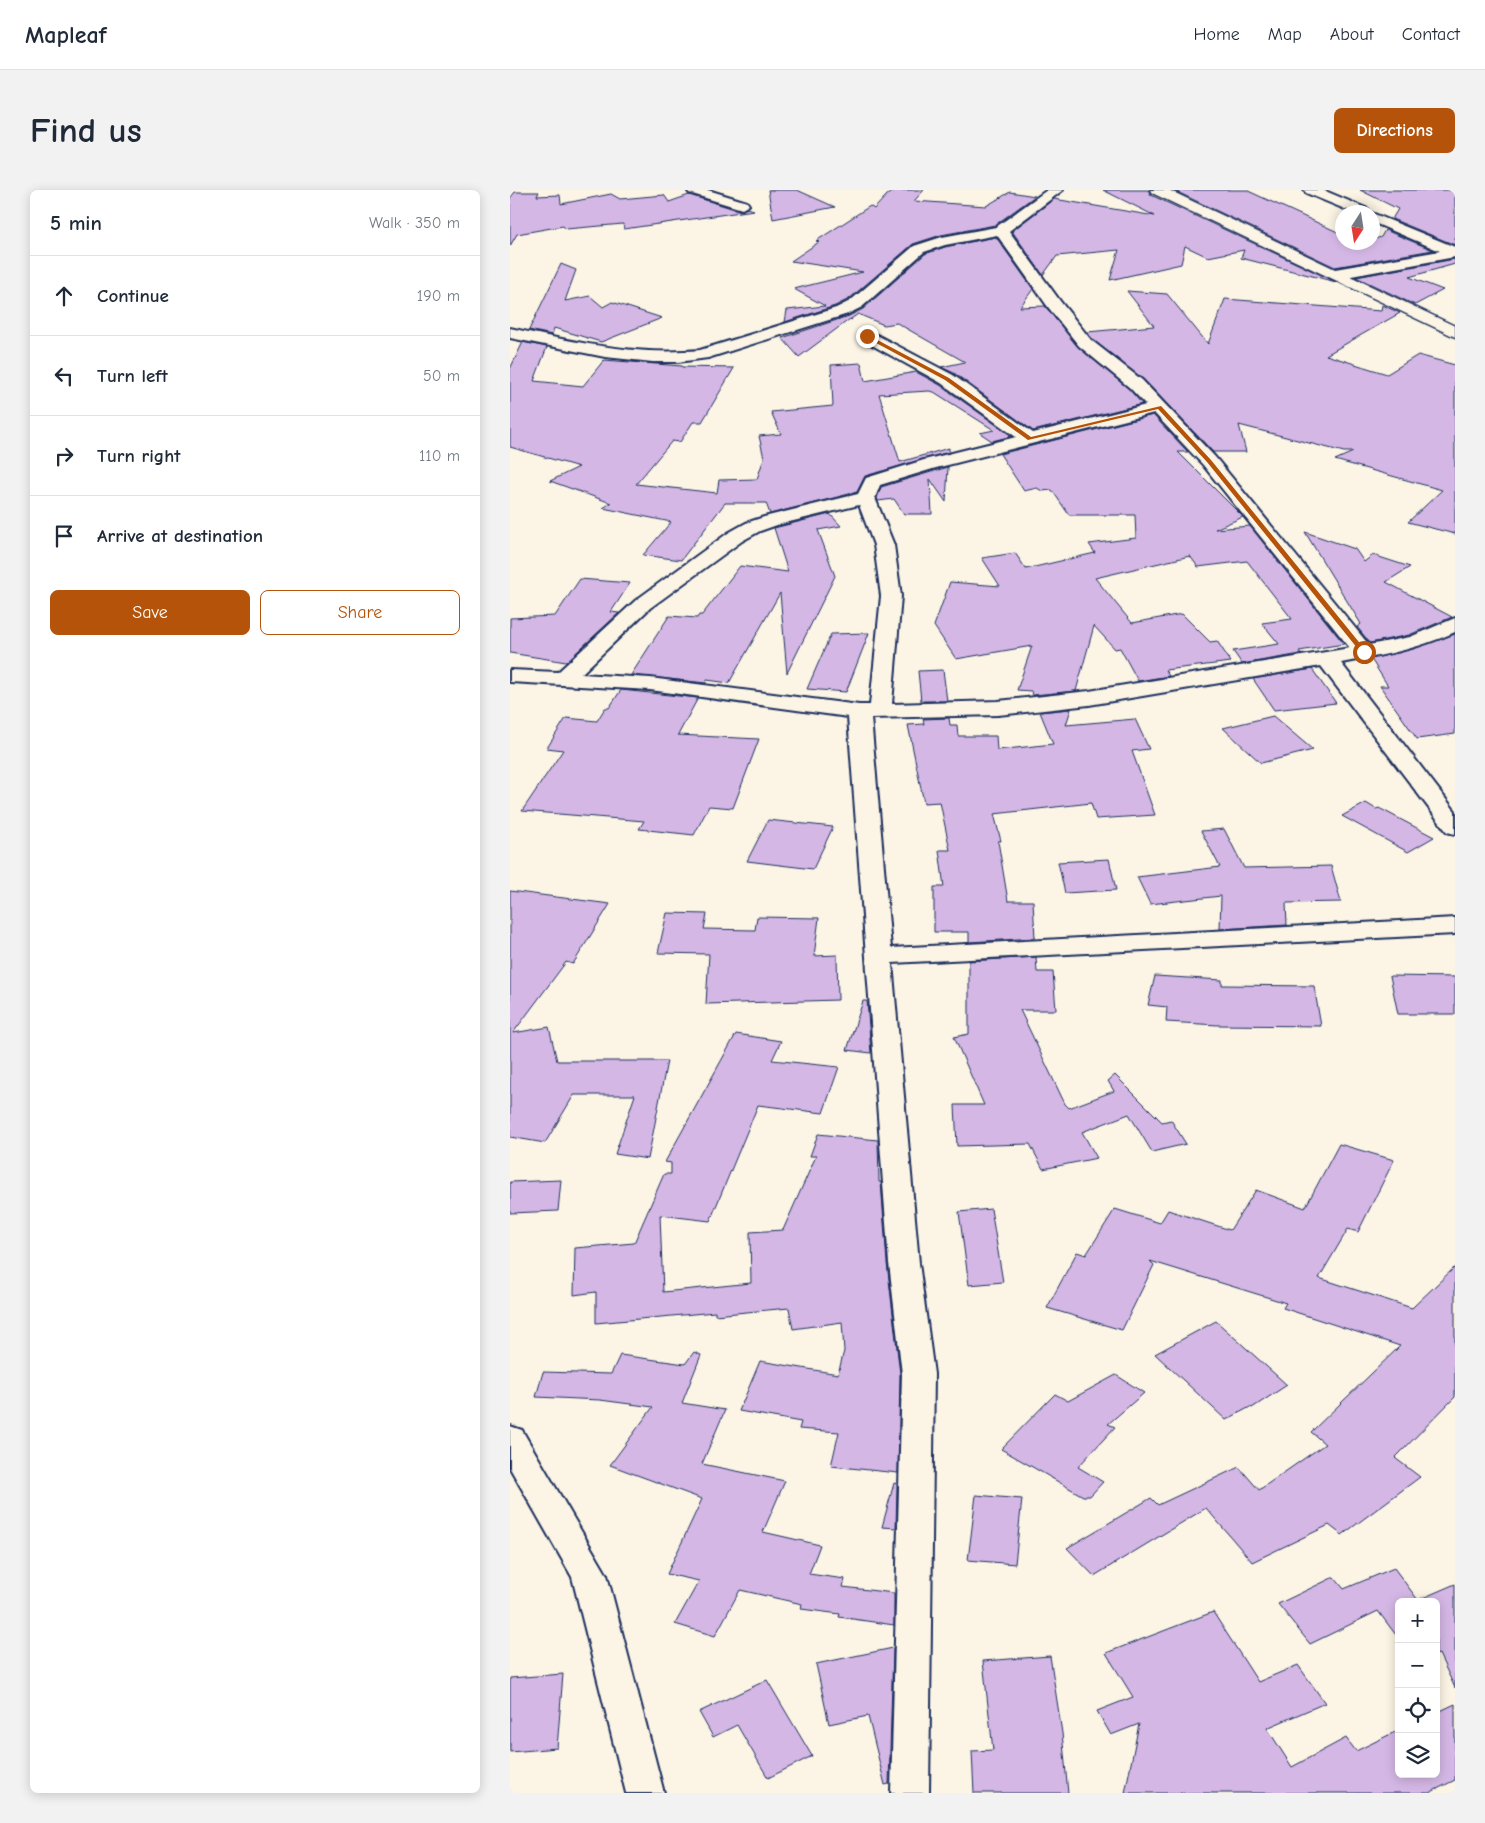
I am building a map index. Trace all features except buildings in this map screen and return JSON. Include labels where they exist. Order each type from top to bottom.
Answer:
[{"type":"street","points":[[694,190],[742,205]]},
{"type":"street","points":[[510,333],[608,353],[645,358],[681,358],[702,355],[842,311],[856,304],[919,249],[932,243],[1001,230],[1056,190]]},
{"type":"street","points":[[1157,190],[1455,332]]},
{"type":"street","points":[[1311,190],[1346,205]]},
{"type":"street","points":[[1380,220],[1455,252]]},
{"type":"street","points":[[1001,230],[1054,304],[1085,343],[1136,384],[1209,461],[1364,652]]},
{"type":"street","points":[[1335,274],[1455,252]]},
{"type":"street","points":[[867,336],[947,379],[1030,439]]},
{"type":"street","points":[[910,1793],[918,1374],[904,1263],[878,956],[870,711],[891,596],[884,545],[866,498],[868,488],[876,479],[1159,407]]},
{"type":"street","points":[[562,680],[649,599],[734,538],[754,527],[771,521],[866,498]]},
{"type":"street","points":[[510,676],[650,684],[870,711],[1028,706],[1089,698],[1328,659],[1417,641],[1455,624]]},
{"type":"street","points":[[1328,659],[1455,826]]},
{"type":"street","points":[[878,956],[1455,926]]},
{"type":"street","points":[[510,1438],[590,1575],[645,1793]]},
{"type":"route","points":[[867,336],[947,379],[1030,439],[1159,407],[1209,461],[1364,652]]}]
